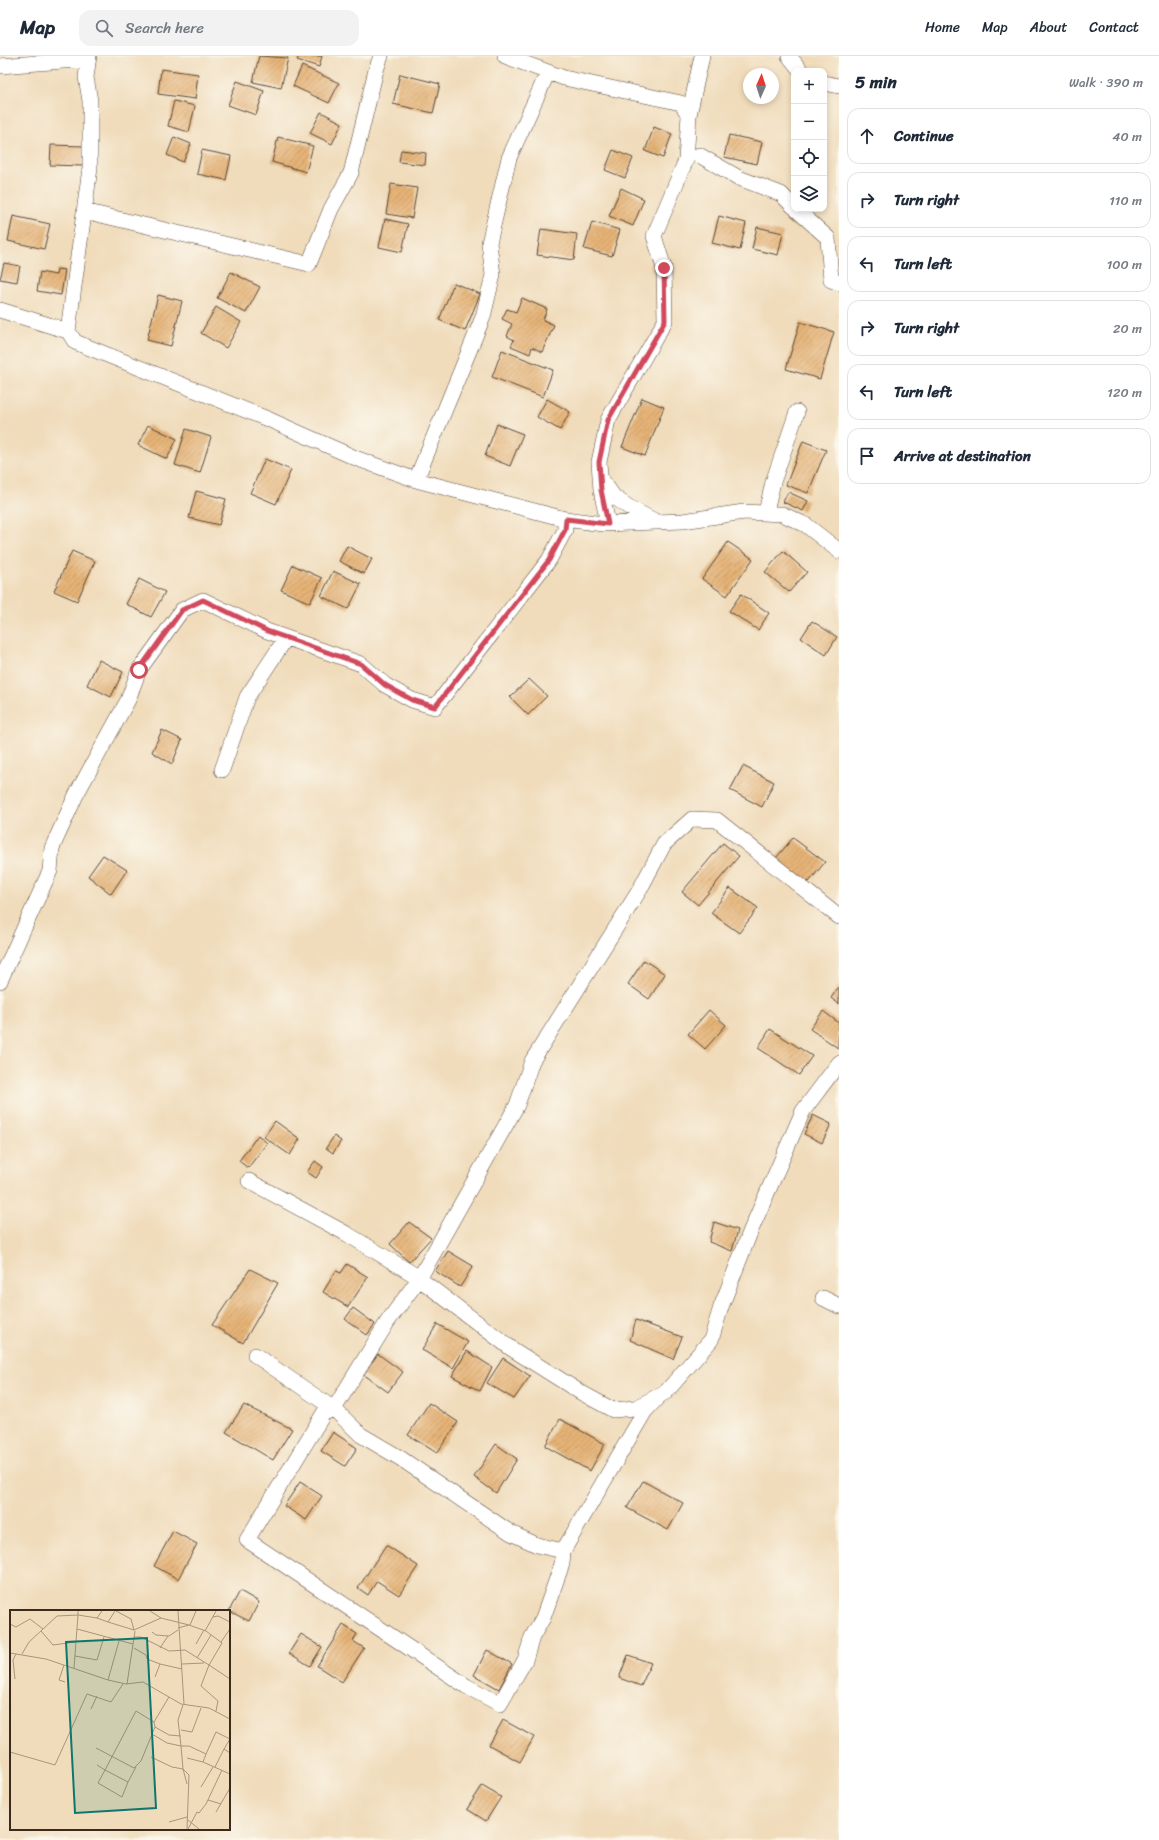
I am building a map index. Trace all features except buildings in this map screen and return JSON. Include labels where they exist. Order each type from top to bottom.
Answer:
[{"type":"street","points":[[84,211],[309,264],[331,209],[351,173],[376,70],[381,56]]},
{"type":"street","points":[[505,56],[564,78],[681,103],[688,115]]},
{"type":"street","points":[[608,524],[600,478],[599,462],[608,420],[665,321],[664,268],[654,236],[686,160],[688,115],[702,56]]},
{"type":"street","points":[[789,56],[799,68]]},
{"type":"street","points":[[0,66],[89,58],[86,77],[90,101],[90,161],[68,331],[75,342],[264,418],[358,459],[416,480],[566,519],[608,524],[656,521],[683,522],[744,512],[782,514],[806,525],[839,552]]},
{"type":"street","points":[[416,480],[483,317],[493,275],[489,243],[509,158],[548,72]]},
{"type":"street","points":[[827,84],[839,86]]},
{"type":"street","points":[[699,155],[740,178],[781,194],[791,204]]},
{"type":"street","points":[[799,212],[828,238],[831,280],[839,283]]},
{"type":"street","points":[[0,310],[68,331]]},
{"type":"street","points":[[766,512],[773,482],[797,412]]},
{"type":"street","points":[[600,478],[614,497],[630,508],[656,521]]},
{"type":"street","points":[[0,981],[50,872],[52,848],[76,795],[128,700],[139,670],[182,610],[203,600],[267,631],[361,664],[385,685],[412,700],[435,707],[549,560],[565,530],[566,519]]},
{"type":"street","points":[[222,770],[247,697],[286,638]]},
{"type":"street","points":[[660,1395],[645,1411],[563,1551],[562,1564],[543,1618],[532,1637],[525,1660],[500,1704],[466,1686],[247,1540],[324,1413],[334,1409],[388,1321],[419,1279],[517,1105],[532,1061],[638,891],[664,844],[692,819],[717,820],[839,917]]},
{"type":"street","points":[[249,1181],[347,1234],[419,1279],[512,1349],[580,1392],[613,1410],[635,1408],[666,1392],[711,1340],[721,1307],[751,1230],[803,1111],[839,1062]]},
{"type":"street","points":[[823,1298],[839,1306]]},
{"type":"street","points":[[255,1355],[334,1409],[361,1435],[400,1458],[511,1533],[536,1545],[563,1551]]},
{"type":"route","points":[[139,670],[182,610],[203,600],[267,631],[361,664],[385,685],[412,700],[435,707],[549,560],[565,530],[566,519],[608,524],[601,490],[599,462],[608,420],[633,373],[665,321],[664,268]]}]
